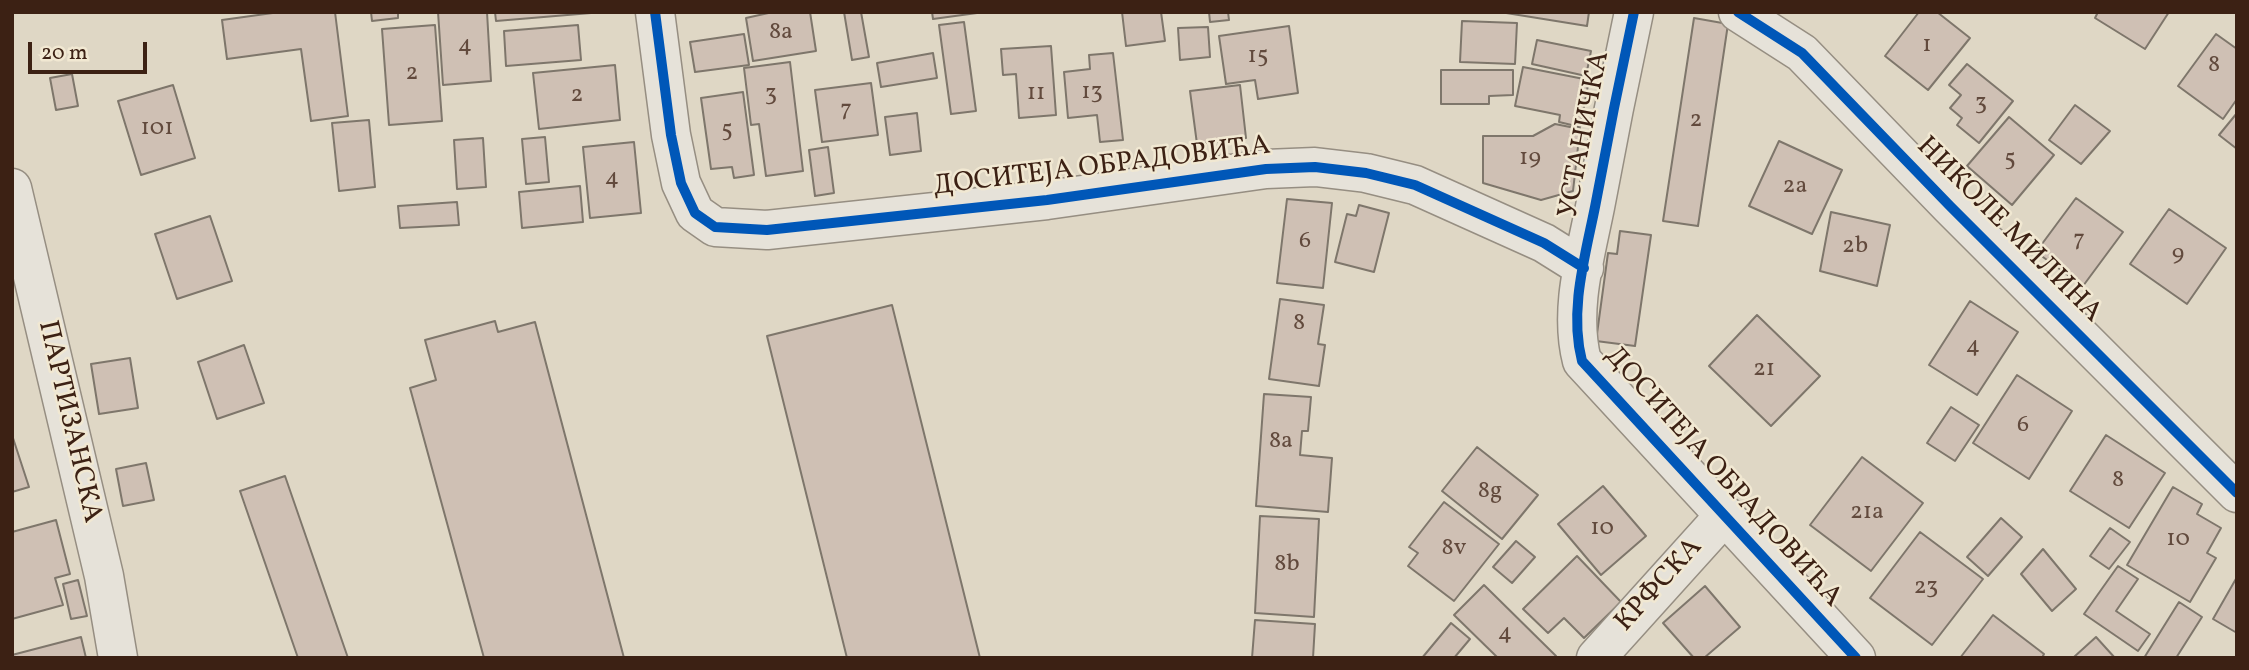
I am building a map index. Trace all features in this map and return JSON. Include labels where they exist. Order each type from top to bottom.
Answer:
[{"type":"street","name":"ДОСИТЕЈА ОБРАДОВИЋА","points":[[655,12],[671,135],[681,183],[695,213],[715,227],[767,230],[1046,200],[1266,169],[1315,167],[1366,173],[1415,186],[1544,243],[1584,268],[1576,320],[1582,361],[1856,658]]},
{"type":"street","name":"УСТАНИЧКА","points":[[1584,268],[1634,12]]},
{"type":"street","name":"НИКОЛЕ МИЛИНА","points":[[1738,12],[1802,53],[1959,215],[2237,493]]},
{"type":"street","name":"ПАРТИЗАНСКА","points":[[12,188],[104,576],[118,658]]},
{"type":"street","name":"КРФСКА","points":[[1597,658],[1724,515]]},
{"type":"building","points":[[280,12],[335,12],[348,116],[311,121],[301,49],[227,59],[222,20]]},
{"type":"building","points":[[371,12],[398,12],[398,18],[372,21]]},
{"type":"building","points":[[438,12],[487,12],[491,81],[443,85]]},
{"type":"building","points":[[495,12],[603,12],[496,21]]},
{"type":"building","points":[[773,12],[810,12],[816,51],[753,61],[746,18]]},
{"type":"building","points":[[844,12],[861,12],[869,57],[852,60]]},
{"type":"building","points":[[932,12],[976,12],[977,13],[933,19]]},
{"type":"building","points":[[1122,12],[1161,12],[1165,41],[1126,46]]},
{"type":"building","points":[[1209,12],[1228,12],[1229,20],[1210,22]]},
{"type":"building","points":[[1500,12],[1589,12],[1587,26]]},
{"type":"building","points":[[1919,12],[1937,12],[1970,38],[1928,90],[1885,56]]},
{"type":"building","points":[[2098,12],[2169,12],[2145,49],[2095,18]]},
{"type":"building","points":[[1694,18],[1728,24],[1698,226],[1663,221]]},
{"type":"building","points":[[1462,21],[1517,23],[1515,64],[1460,62]]},
{"type":"building","points":[[964,22],[976,111],[951,114],[939,25]]},
{"type":"building","points":[[435,25],[442,121],[389,125],[382,29]]},
{"type":"building","points":[[578,25],[581,60],[506,66],[504,31]]},
{"type":"building","points":[[1289,26],[1298,93],[1258,99],[1255,80],[1226,84],[1219,36]]},
{"type":"building","points":[[1208,27],[1210,57],[1180,60],[1178,28]]},
{"type":"building","points":[[744,34],[749,65],[695,72],[690,42]]},
{"type":"building","points":[[2216,34],[2237,49],[2237,99],[2223,119],[2178,86]]},
{"type":"building","points":[[1537,40],[1591,51],[1586,76],[1532,64]]},
{"type":"building","points":[[1051,46],[1056,115],[1019,118],[1016,74],[1003,75],[1001,49]]},
{"type":"building","points":[[933,53],[937,78],[881,87],[877,63]]},
{"type":"building","points":[[1113,53],[1123,140],[1100,142],[1097,115],[1068,118],[1064,72],[1090,69],[1089,55]]},
{"type":"building","points":[[790,62],[803,171],[766,176],[759,124],[751,125],[744,68]]},
{"type":"building","points":[[1967,64],[2013,101],[1979,143],[1957,125],[1962,118],[1950,108],[1961,95],[1949,85]]},
{"type":"building","points":[[615,65],[620,120],[539,129],[533,73]]},
{"type":"building","points":[[1523,67],[1589,80],[1580,127],[1559,122],[1560,115],[1515,106]]},
{"type":"building","points":[[1441,70],[1513,70],[1513,95],[1489,96],[1489,104],[1441,104]]},
{"type":"building","points":[[72,74],[78,106],[56,110],[50,78]]},
{"type":"building","points":[[871,83],[878,135],[822,142],[815,90]]},
{"type":"building","points":[[173,85],[195,158],[141,175],[118,101]]},
{"type":"building","points":[[1240,85],[1246,138],[1197,144],[1190,91]]},
{"type":"building","points":[[743,92],[754,175],[734,178],[732,167],[711,169],[701,98]]},
{"type":"building","points":[[2075,105],[2110,131],[2081,164],[2049,140]]},
{"type":"building","points":[[917,113],[921,151],[890,155],[885,117]]},
{"type":"building","points":[[2237,113],[2237,149],[2219,135]]},
{"type":"building","points":[[2009,117],[2054,155],[2012,205],[1967,166]]},
{"type":"building","points":[[369,120],[375,187],[339,191],[332,123]]},
{"type":"building","points":[[1555,124],[1580,129],[1573,191],[1541,200],[1483,183],[1483,136],[1533,136]]},
{"type":"building","points":[[545,137],[549,182],[526,184],[522,139]]},
{"type":"building","points":[[483,138],[486,187],[457,189],[454,140]]},
{"type":"building","points":[[1779,141],[1842,170],[1812,234],[1749,206]]},
{"type":"building","points":[[634,142],[641,213],[590,218],[583,147]]},
{"type":"building","points":[[828,147],[834,193],[815,196],[809,150]]},
{"type":"building","points":[[580,186],[583,222],[522,228],[519,192]]},
{"type":"building","points":[[2076,198],[2123,232],[2083,286],[2036,252]]},
{"type":"building","points":[[1287,199],[1332,203],[1323,288],[1277,283]]},
{"type":"building","points":[[457,202],[459,225],[400,228],[398,206]]},
{"type":"building","points":[[1359,205],[1389,213],[1374,272],[1335,262],[1347,214],[1356,216]]},
{"type":"building","points":[[2169,209],[2226,248],[2187,304],[2130,264]]},
{"type":"building","points":[[1831,212],[1890,225],[1877,286],[1820,271]]},
{"type":"building","points":[[210,216],[232,281],[177,299],[155,234]]},
{"type":"building","points":[[1620,231],[1651,235],[1635,346],[1596,341],[1608,253],[1617,254]]},
{"type":"building","points":[[1280,299],[1324,305],[1318,344],[1325,345],[1319,386],[1269,379]]},
{"type":"building","points":[[1970,301],[2018,332],[1977,395],[1929,365]]},
{"type":"building","points":[[892,305],[980,658],[847,658],[767,336]]},
{"type":"building","points":[[1757,315],[1820,376],[1771,426],[1709,366]]},
{"type":"building","points":[[495,321],[498,332],[535,322],[624,658],[484,658],[410,388],[436,380],[425,340]]},
{"type":"building","points":[[244,345],[264,403],[217,419],[198,362]]},
{"type":"building","points":[[130,358],[138,408],[99,414],[91,364]]},
{"type":"building","points":[[2017,375],[2072,411],[2029,479],[1973,443]]},
{"type":"building","points":[[1264,394],[1311,397],[1308,431],[1302,431],[1300,455],[1332,458],[1328,512],[1256,506]]},
{"type":"building","points":[[1951,407],[1979,425],[1955,461],[1927,443]]},
{"type":"building","points":[[12,435],[29,487],[12,492]]},
{"type":"building","points":[[2106,435],[2165,473],[2129,528],[2070,491]]},
{"type":"building","points":[[1477,447],[1538,495],[1502,539],[1442,491]]},
{"type":"building","points":[[1862,457],[1923,503],[1871,571],[1810,525]]},
{"type":"building","points":[[146,463],[154,500],[123,506],[116,469]]},
{"type":"building","points":[[285,476],[348,658],[298,658],[240,491]]},
{"type":"building","points":[[1603,486],[1646,536],[1601,575],[1558,524]]},
{"type":"building","points":[[2173,487],[2202,504],[2197,514],[2221,528],[2207,553],[2216,558],[2190,602],[2127,565]]},
{"type":"building","points":[[1444,502],[1499,544],[1454,601],[1408,566],[1418,553],[1409,547]]},
{"type":"building","points":[[1260,516],[1319,519],[1314,617],[1255,613]]},
{"type":"building","points":[[2001,518],[2022,537],[1988,576],[1967,557]]},
{"type":"building","points":[[56,520],[70,574],[55,578],[63,605],[12,619],[12,532]]},
{"type":"building","points":[[2110,528],[2130,542],[2109,569],[2090,556]]},
{"type":"building","points":[[1920,532],[1983,579],[1932,645],[1870,598]]},
{"type":"building","points":[[1516,541],[1535,557],[1512,583],[1493,567]]},
{"type":"building","points":[[2043,549],[2076,589],[2052,611],[2021,574]]},
{"type":"building","points":[[1577,556],[1621,602],[1584,638],[1564,618],[1548,633],[1523,609]]},
{"type":"building","points":[[2118,566],[2138,579],[2116,611],[2150,634],[2138,651],[2084,614]]},
{"type":"building","points":[[2237,577],[2237,633],[2213,619]]},
{"type":"building","points":[[78,580],[87,616],[71,619],[63,584]]},
{"type":"building","points":[[1484,585],[1556,656],[1554,658],[1498,658],[1454,615]]},
{"type":"building","points":[[1705,586],[1740,627],[1704,658],[1694,658],[1663,623]]},
{"type":"building","points":[[2179,602],[2202,617],[2176,658],[2144,658]]},
{"type":"building","points":[[1993,615],[2044,654],[2042,658],[1960,658]]},
{"type":"building","points":[[1255,620],[1315,624],[1313,658],[1252,658]]},
{"type":"building","points":[[1451,623],[1470,639],[1454,658],[1422,658]]},
{"type":"building","points":[[81,637],[86,658],[12,658],[12,655]]},
{"type":"building","points":[[2096,637],[2115,658],[2074,657]]},
{"type":"cycle path","points":[[655,12],[671,135],[681,183],[695,213],[715,227],[767,230],[1047,200],[1266,169],[1315,167],[1366,173],[1415,185],[1544,243],[1584,268]]},
{"type":"cycle path","points":[[1634,12],[1580,284],[1577,323],[1582,361],[1856,658]]},
{"type":"cycle path","points":[[1738,12],[1802,53],[1950,206],[2237,493]]}]
